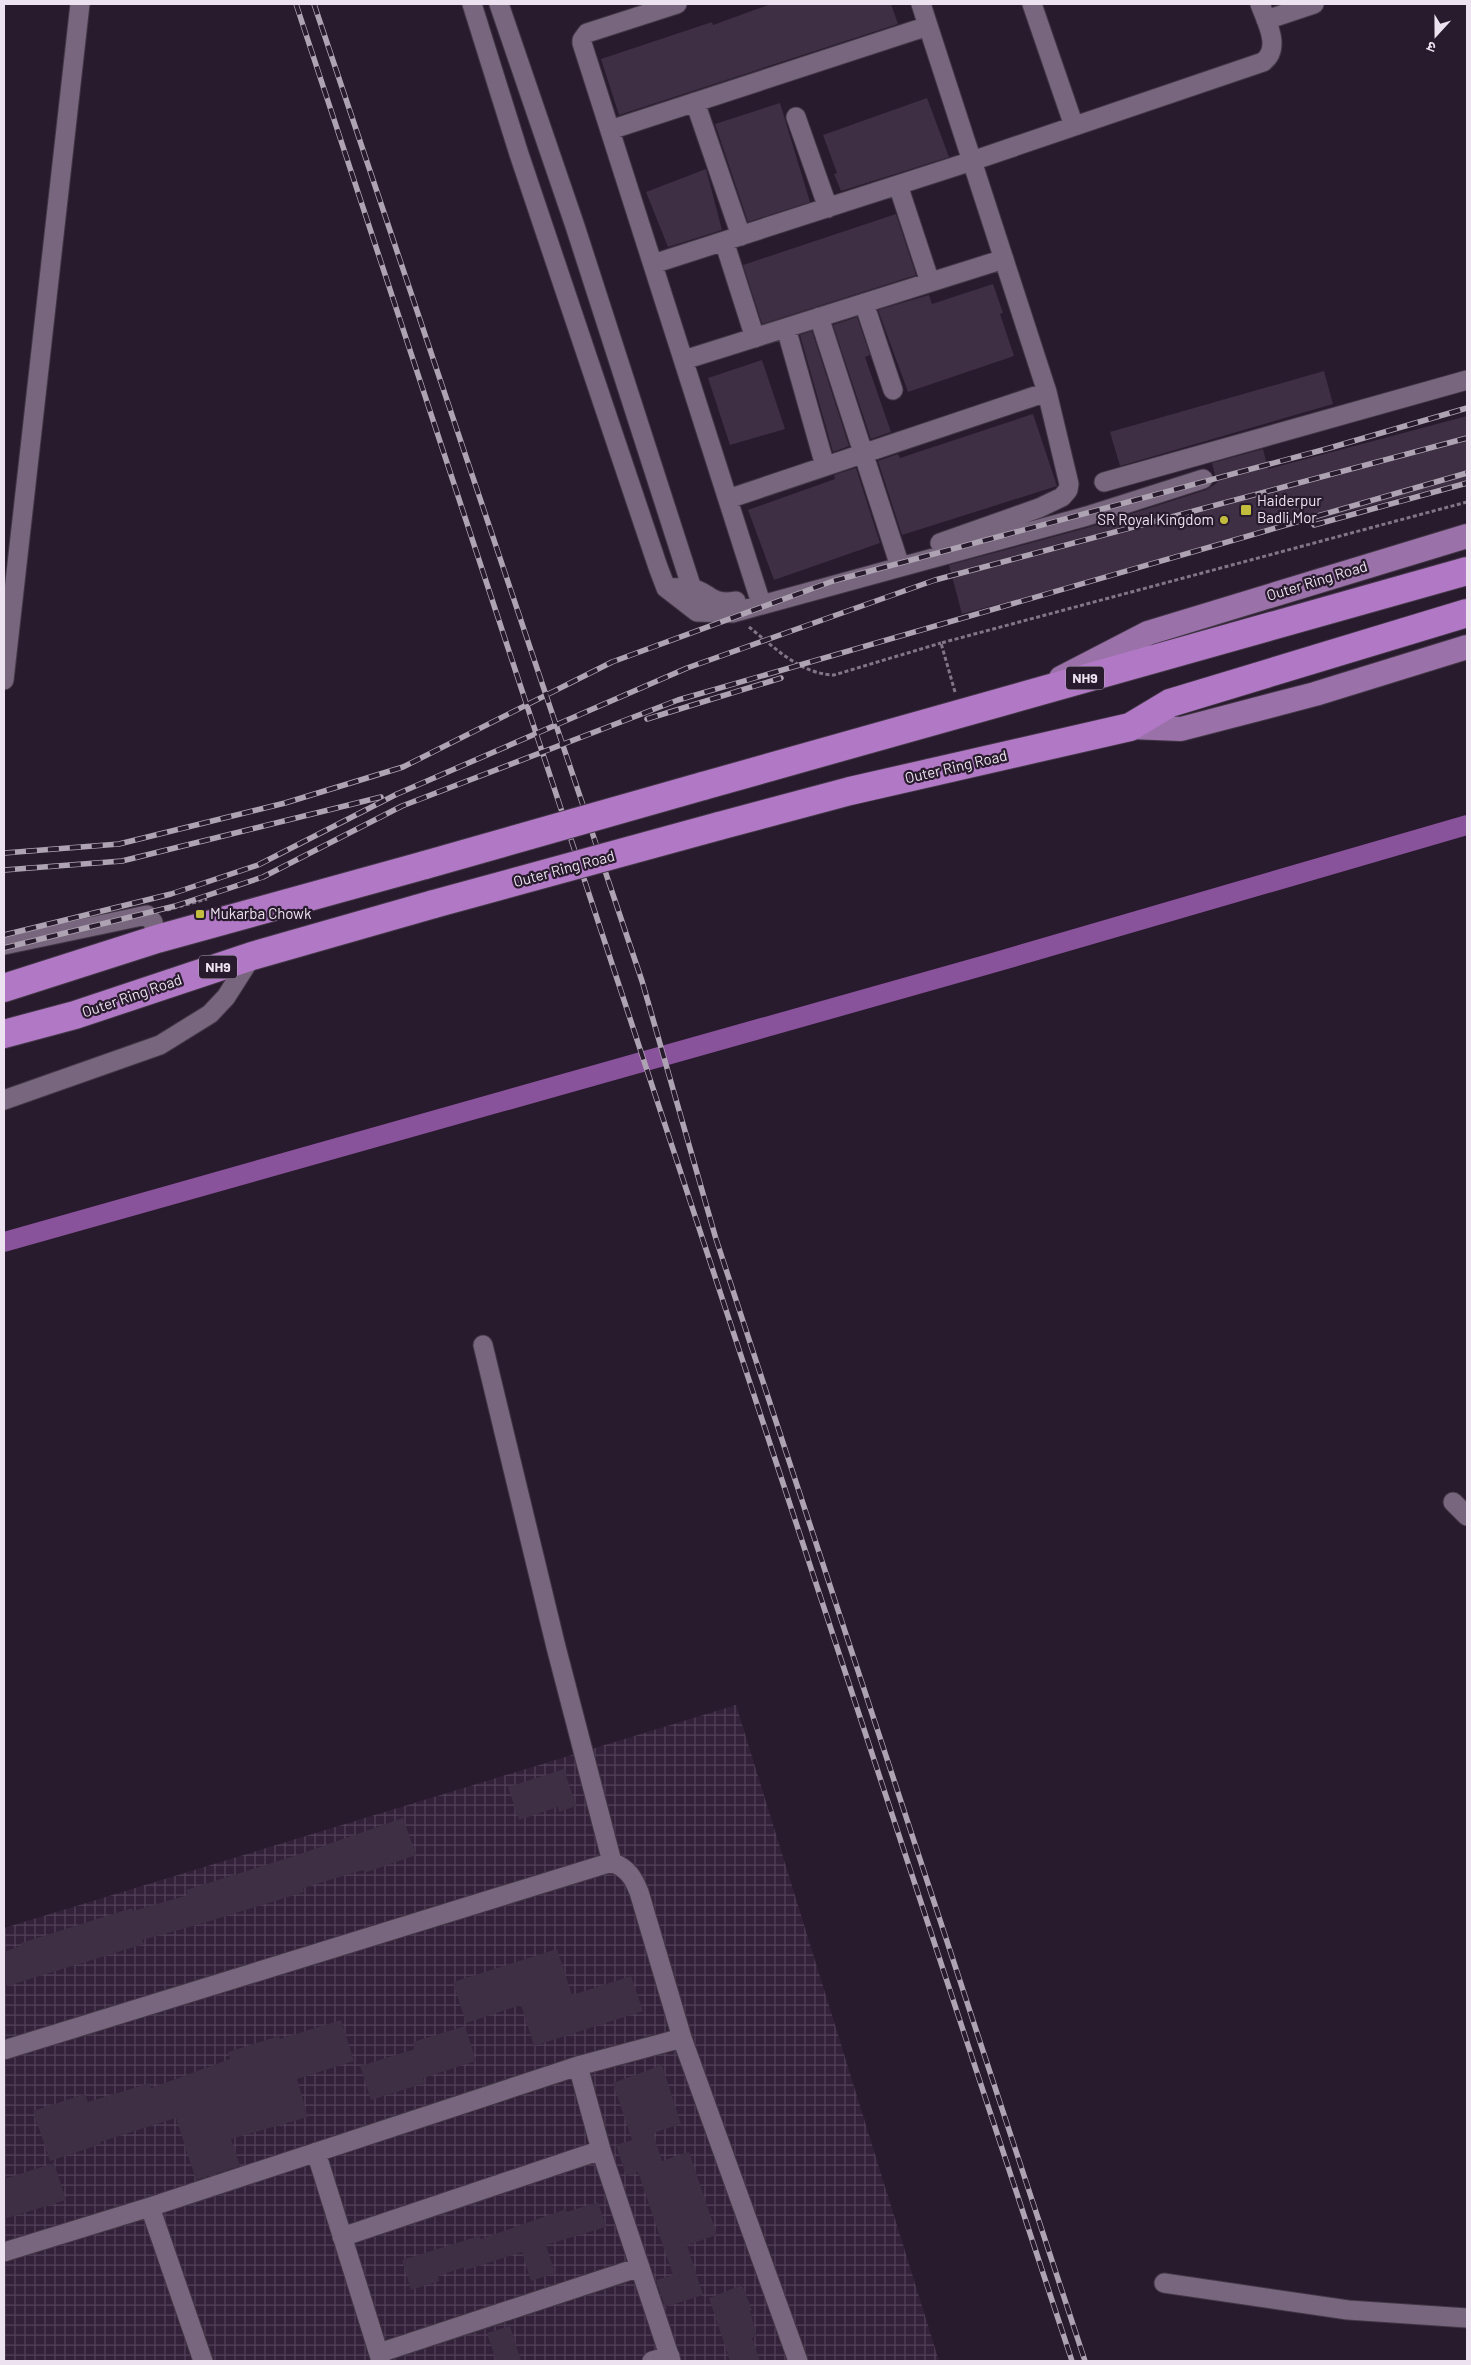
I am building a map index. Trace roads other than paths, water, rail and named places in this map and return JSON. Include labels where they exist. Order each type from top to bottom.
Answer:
[{"type":"highway","name":"Outer Ring Road","points":[[10,985],[152,927],[425,865],[1467,571]]},
{"type":"highway","name":"Outer Ring Road","points":[[4,1034],[75,1015],[252,956],[719,826],[850,791],[1130,727],[1170,703],[1467,613]]},
{"type":"main road","name":"Outer Ring Road","points":[[1033,692],[1148,633],[1467,536]]},
{"type":"main road","name":"Outer Ring Road","points":[[1130,727],[1181,729],[1315,694],[1467,647]]},
{"type":"street","points":[[4,680],[80,4]]},
{"type":"street","points":[[472,4],[519,154],[666,588],[697,612],[732,613],[1087,516],[1203,479]]},
{"type":"street","points":[[499,4],[575,226],[692,588],[697,612]]},
{"type":"street","points":[[677,4],[584,36],[582,43],[760,597]]},
{"type":"street","points":[[666,588],[692,588],[711,599],[724,603],[760,597],[964,536],[1062,497],[1068,490],[1069,484],[1047,392],[921,4]]},
{"type":"street","points":[[1032,4],[1074,126]]},
{"type":"street","points":[[653,264],[972,161],[1264,62],[1269,58],[1273,46],[1263,12],[1314,4]]},
{"type":"street","points":[[610,130],[928,26]]},
{"type":"street","points":[[696,102],[732,238],[755,338]]},
{"type":"street","points":[[796,117],[828,208]]},
{"type":"street","points":[[898,185],[930,282]]},
{"type":"street","points":[[684,360],[1004,259]]},
{"type":"street","points":[[864,303],[893,390]]},
{"type":"street","points":[[819,317],[897,557]]},
{"type":"street","points":[[786,328],[825,466]]},
{"type":"street","points":[[1104,482],[1467,380]]},
{"type":"street","points":[[728,498],[1047,392]]},
{"type":"street","points":[[4,945],[152,927]]},
{"type":"street","points":[[4,1100],[160,1045],[210,1014],[226,997],[252,956]]},
{"type":"street","points":[[483,1345],[556,1647],[612,1862]]},
{"type":"street","points":[[1453,1502],[1467,1516]]},
{"type":"street","points":[[4,2050],[612,1862],[624,1867],[634,1878],[682,2038],[798,2361]]},
{"type":"street","points":[[4,2252],[150,2207],[578,2066],[682,2038]]},
{"type":"street","points":[[578,2066],[601,2150],[640,2267],[664,2360]]},
{"type":"street","points":[[342,2237],[601,2150]]},
{"type":"street","points":[[316,2152],[380,2357],[640,2267]]},
{"type":"street","points":[[150,2207],[203,2361]]},
{"type":"street","points":[[1164,2283],[1348,2310],[1467,2318]]},
{"type":"waterway","points":[[4,1242],[989,964],[1467,825]]},
{"type":"railway","points":[[296,4],[1072,2361]]},
{"type":"railway","points":[[314,4],[642,981],[716,1239],[1085,2361]]},
{"type":"railway","points":[[4,853],[119,844],[285,803],[403,767],[612,662],[833,581],[1326,449],[1467,408]]},
{"type":"railway","points":[[4,935],[171,894],[258,865],[397,794],[687,668],[935,580],[1467,438]]},
{"type":"railway","points":[[4,948],[175,906],[263,877],[402,806],[678,700],[1467,473]]},
{"type":"railway","points":[[1314,525],[1467,483]]},
{"type":"railway","points":[[647,719],[781,678]]},
{"type":"railway","points":[[4,870],[122,861],[381,797]]},
{"type":"place","name":"Haiderpur Badli Mor","points":[[1246,510]]},
{"type":"place","name":"SR Royal Kingdom","points":[[1224,520]]},
{"type":"place","name":"Mukarba Chowk","points":[[200,914]]}]
